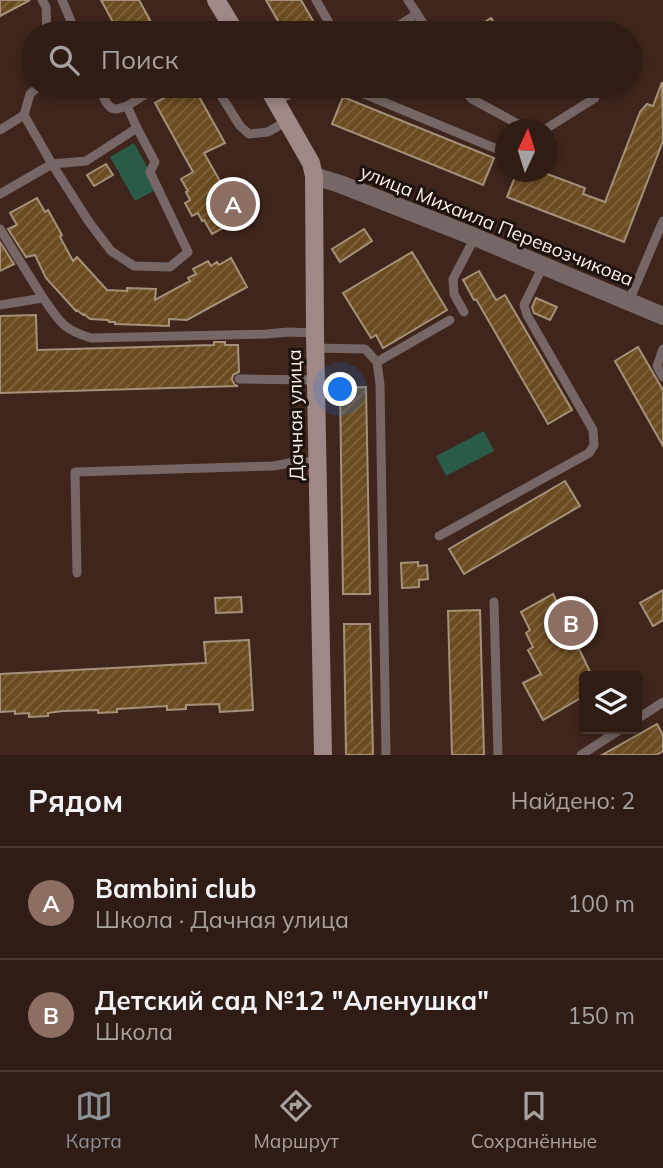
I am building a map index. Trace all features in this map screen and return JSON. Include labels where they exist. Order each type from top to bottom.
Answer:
[{"type":"street","points":[[216,0],[229,21]]},
{"type":"street","name":"Дачная улица","points":[[274,98],[311,163],[314,176],[323,755]]},
{"type":"street","name":"улица Михаила Перевозчикова","points":[[314,176],[475,237],[663,316]]},
{"type":"lane","points":[[42,0],[46,7],[47,21]]},
{"type":"lane","points":[[62,0],[71,21]]},
{"type":"lane","points":[[316,0],[328,21]]},
{"type":"lane","points":[[408,0],[421,21]]},
{"type":"lane","points":[[406,21],[417,14]]},
{"type":"lane","points":[[0,130],[24,115],[29,98]]},
{"type":"lane","points":[[105,98],[115,109],[127,106],[140,98]]},
{"type":"lane","points":[[222,98],[240,126],[249,134],[268,132],[287,121]]},
{"type":"lane","points":[[277,102],[283,98]]},
{"type":"lane","points":[[374,98],[495,148]]},
{"type":"lane","points":[[471,98],[509,119]]},
{"type":"lane","points":[[558,121],[595,98]]},
{"type":"lane","points":[[24,115],[89,222],[111,251],[134,266],[170,267],[188,252],[150,172],[155,162],[127,106]]},
{"type":"lane","points":[[0,194],[52,164],[86,161],[137,128]]},
{"type":"lane","points":[[629,301],[663,221]]},
{"type":"lane","points":[[0,229],[43,298],[64,326],[90,338],[289,332],[315,341],[365,349],[377,362],[380,379],[386,755]]},
{"type":"lane","points":[[464,312],[454,294],[453,279],[475,237]]},
{"type":"lane","points":[[439,536],[589,453],[594,444],[593,430],[527,315],[524,305],[543,266]]},
{"type":"lane","points":[[0,305],[43,298]]},
{"type":"lane","points":[[377,362],[450,320]]},
{"type":"lane","points":[[663,349],[657,366],[663,377]]},
{"type":"lane","points":[[239,379],[316,380]]},
{"type":"lane","points":[[77,573],[75,472],[317,463]]},
{"type":"lane","points":[[494,602],[498,755]]},
{"type":"lane","points":[[642,716],[661,706]]},
{"type":"lane","points":[[581,755],[613,734]]},
{"type":"green space","points":[[134,143],[159,188],[135,201],[110,157]]},
{"type":"green space","points":[[484,431],[494,451],[446,476],[436,456]]},
{"type":"building","points":[[0,0],[30,0],[0,16]]},
{"type":"building","points":[[101,0],[139,0],[150,21],[112,21]]},
{"type":"building","points":[[266,0],[301,0],[313,21],[278,21]]},
{"type":"building","points":[[662,82],[663,141],[624,242],[507,197],[513,182],[558,182],[558,178],[585,188],[583,194],[605,202],[640,112],[647,104],[653,106]]},
{"type":"building","points":[[164,98],[200,98],[225,143],[204,153],[241,218],[212,234],[198,213],[192,216],[185,203],[190,200],[186,192],[188,191],[181,179],[193,172],[155,103]]},
{"type":"building","points":[[343,98],[345,98],[494,158],[483,185],[332,124]]},
{"type":"building","points":[[106,164],[113,175],[94,186],[87,175]]},
{"type":"building","points":[[37,198],[45,212],[48,210],[73,261],[77,257],[107,290],[156,289],[155,300],[190,281],[188,278],[196,274],[193,269],[208,261],[211,266],[217,262],[219,265],[231,258],[247,287],[187,320],[169,319],[169,326],[115,324],[108,320],[90,319],[76,311],[46,278],[35,255],[26,257],[8,229],[17,225],[10,213]]},
{"type":"building","points":[[364,229],[372,241],[340,262],[332,249]]},
{"type":"building","points":[[0,242],[14,264],[0,271]]},
{"type":"building","points":[[412,252],[447,310],[383,348],[376,335],[371,338],[343,293]]},
{"type":"building","points":[[479,271],[496,300],[505,295],[572,410],[548,424],[463,280]]},
{"type":"building","points":[[536,298],[557,307],[550,320],[534,313],[532,307]]},
{"type":"building","points":[[36,315],[37,350],[214,345],[214,342],[238,345],[239,372],[233,375],[232,380],[238,386],[0,393],[0,316]]},
{"type":"building","points":[[638,347],[663,390],[663,446],[615,361]]},
{"type":"building","points":[[366,387],[370,594],[343,594],[340,388]]},
{"type":"building","points":[[565,481],[580,506],[464,574],[449,549]]},
{"type":"building","points":[[418,562],[418,566],[427,565],[428,579],[419,580],[419,587],[402,588],[401,563]]},
{"type":"building","points":[[663,590],[663,620],[653,626],[640,603]]},
{"type":"building","points":[[553,594],[590,671],[579,671],[579,699],[543,720],[523,683],[541,674],[528,650],[533,647],[526,633],[530,630],[521,612]]},
{"type":"building","points":[[241,597],[242,612],[216,613],[215,598]]},
{"type":"building","points":[[480,610],[484,755],[452,755],[448,611]]},
{"type":"building","points":[[344,624],[370,624],[373,755],[346,755]]},
{"type":"building","points":[[249,640],[253,710],[220,712],[219,704],[186,705],[186,709],[167,710],[167,706],[98,713],[98,710],[62,711],[48,713],[48,716],[29,717],[29,713],[0,712],[0,674],[206,663],[204,642]]},
{"type":"building","points":[[657,724],[663,735],[663,751],[656,755],[602,755],[642,734]]},
{"type":"place","name":"Bambini club","points":[[233,204]]},
{"type":"place","name":"Детский сад №12 \"Аленушка\"","points":[[571,623]]}]
